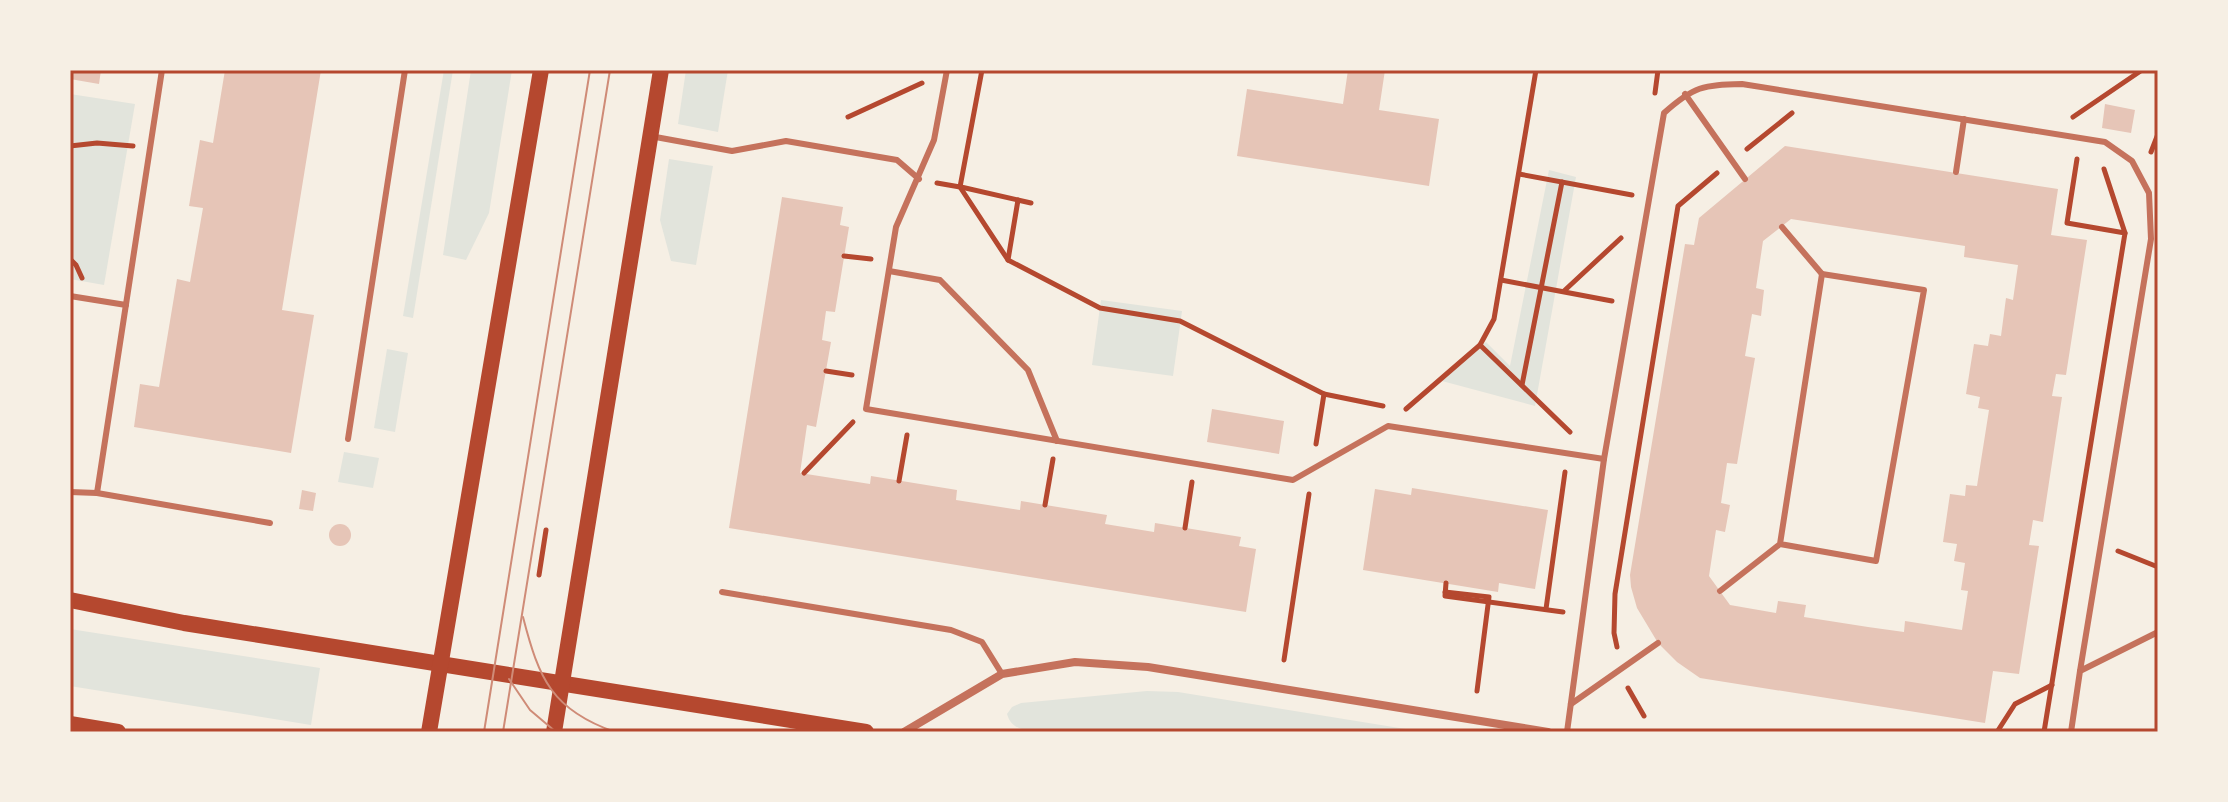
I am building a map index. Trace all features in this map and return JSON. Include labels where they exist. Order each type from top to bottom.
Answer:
[{"type":"main road","points":[[429,732],[541,70]]},
{"type":"main road","points":[[554,732],[661,70]]},
{"type":"main road","points":[[70,600],[184,623],[866,732]]},
{"type":"main road","points":[[70,724],[118,732]]},
{"type":"street","points":[[904,732],[1002,674],[1075,662],[1148,667],[1548,732]]},
{"type":"lane","points":[[97,493],[162,70]]},
{"type":"lane","points":[[348,439],[405,70]]},
{"type":"lane","points":[[947,70],[934,140],[896,227],[866,409],[1293,480],[1388,426],[1604,459]]},
{"type":"lane","points":[[1567,732],[1604,459],[1664,113],[1685,94],[1708,85],[1742,84],[2105,142],[2132,161],[2149,193],[2151,239],[2071,732]]},
{"type":"lane","points":[[1685,94],[1745,179]]},
{"type":"lane","points":[[1956,172],[1964,119]]},
{"type":"lane","points":[[650,136],[732,151],[786,141],[897,160],[919,179]]},
{"type":"lane","points":[[1780,544],[1876,561],[1924,290],[1822,274],[1782,227]]},
{"type":"lane","points":[[889,271],[940,280],[1028,370],[1056,441]]},
{"type":"lane","points":[[1720,591],[1780,544],[1822,274]]},
{"type":"lane","points":[[70,296],[126,305]]},
{"type":"lane","points":[[70,492],[97,493],[270,523]]},
{"type":"lane","points":[[722,592],[951,630],[982,642],[1002,674]]},
{"type":"lane","points":[[2080,671],[2158,632]]},
{"type":"lane","points":[[1571,704],[1658,643]]},
{"type":"path","points":[[982,70],[960,187],[1008,260],[1100,308],[1180,321],[1324,394],[1405,410]]},
{"type":"path","points":[[1388,426],[1480,345],[1494,319],[1536,70]]},
{"type":"path","points":[[2051,133],[2142,70]]},
{"type":"path","points":[[848,117],[922,83]]},
{"type":"path","points":[[1644,716],[1629,692],[1622,669],[1614,633],[1615,594],[1678,206],[1802,104]]},
{"type":"path","points":[[70,146],[97,143],[150,148]]},
{"type":"path","points":[[2079,150],[2067,223],[2125,233]]},
{"type":"path","points":[[2044,732],[2125,233],[2104,167]]},
{"type":"path","points":[[1519,174],[1638,196]]},
{"type":"path","points":[[919,179],[1031,203]]},
{"type":"path","points":[[1522,385],[1562,182]]},
{"type":"path","points":[[1008,260],[1018,200]]},
{"type":"path","points":[[1563,292],[1623,236]]},
{"type":"path","points":[[1501,280],[1621,303]]},
{"type":"path","points":[[1480,345],[1578,440]]},
{"type":"path","points":[[1284,660],[1324,394]]},
{"type":"path","points":[[804,473],[866,409]]},
{"type":"path","points":[[899,481],[910,416]]},
{"type":"path","points":[[1045,505],[1056,441]]},
{"type":"path","points":[[1546,609],[1567,454]]},
{"type":"path","points":[[1185,528],[1195,464]]},
{"type":"path","points":[[539,575],[546,530]]},
{"type":"path","points":[[1446,583],[1445,592],[1489,597],[1477,691]]},
{"type":"path","points":[[1488,601],[1584,614]]},
{"type":"path","points":[[1997,732],[2015,704],[2080,671]]},
{"type":"shaded area","points":[[444,70],[453,70],[413,318],[403,316]]},
{"type":"shaded area","points":[[471,70],[512,70],[489,213],[466,260],[443,255]]},
{"type":"shaded area","points":[[686,70],[728,70],[718,132],[678,124]]},
{"type":"shaded area","points":[[70,94],[135,104],[104,285],[70,279]]},
{"type":"shaded area","points":[[669,159],[713,166],[696,265],[671,261],[660,220]]},
{"type":"shaded area","points":[[1549,170],[1576,177],[1535,406],[1442,381],[1486,342],[1510,366]]},
{"type":"shaded area","points":[[1101,300],[1182,311],[1173,376],[1092,365]]},
{"type":"shaded area","points":[[387,349],[408,353],[395,432],[374,428]]},
{"type":"shaded area","points":[[344,452],[379,458],[373,488],[338,482]]},
{"type":"shaded area","points":[[70,629],[320,668],[311,725],[70,686]]},
{"type":"shaded area","points":[[1147,691],[1178,692],[1424,732],[1042,732],[1016,727],[1007,714],[1012,707],[1021,703]]},
{"type":"building","points":[[70,70],[101,70],[99,84],[70,79]]},
{"type":"building","points":[[225,70],[321,70],[282,310],[314,315],[291,453],[134,427],[140,384],[159,387],[177,279],[190,282],[203,208],[189,206],[200,140],[213,143]]},
{"type":"building","points":[[1348,70],[1385,70],[1379,110],[1439,119],[1429,186],[1237,156],[1247,89],[1343,104]]},
{"type":"building","points":[[2105,104],[2135,110],[2131,133],[2102,128]]},
{"type":"building","points":[[1785,146],[2058,189],[2051,235],[2087,240],[2066,375],[2056,374],[2052,396],[2062,397],[2043,522],[2033,520],[2029,545],[2039,546],[2019,674],[1993,671],[1985,723],[1700,678],[1677,662],[1658,643],[1637,608],[1630,575],[1685,244],[1694,245],[1699,218]],"holes":[[[1791,219],[1965,246],[1964,257],[2018,265],[2013,300],[2006,298],[2001,336],[1990,334],[1988,346],[1974,344],[1966,394],[1980,397],[1978,408],[1989,410],[1977,486],[1966,485],[1965,496],[1950,494],[1943,542],[1957,544],[1954,561],[1965,563],[1961,590],[1968,591],[1962,630],[1905,621],[1904,632],[1804,617],[1806,605],[1778,601],[1776,613],[1730,605],[1709,576],[1716,530],[1725,532],[1730,505],[1721,503],[1727,463],[1737,464],[1755,358],[1745,356],[1752,314],[1761,316],[1764,290],[1756,288],[1763,241]]]},
{"type":"building","points":[[782,197],[843,207],[840,225],[849,227],[835,312],[826,311],[822,340],[831,342],[816,427],[807,425],[800,473],[870,484],[871,476],[957,490],[956,500],[1020,510],[1021,501],[1107,515],[1105,524],[1154,532],[1155,523],[1241,537],[1239,546],[1256,549],[1246,612],[729,528]]},
{"type":"building","points":[[1212,409],[1284,421],[1279,454],[1207,442]]},
{"type":"building","points":[[1412,488],[1548,510],[1535,589],[1499,583],[1498,592],[1363,570],[1375,489],[1411,495]]},
{"type":"building","points":[[302,490],[316,493],[313,511],[299,509]]},
{"type":"building","points":[[336,524],[344,524],[351,535],[344,546],[336,546],[329,539],[329,531]]},
{"type":"tram line","points":[[484,732],[590,70]]},
{"type":"tram line","points":[[503,732],[610,70]]},
{"type":"tram line","points":[[523,617],[535,658],[551,690],[576,713],[615,732]]},
{"type":"tram line","points":[[509,679],[530,710],[556,732]]}]
